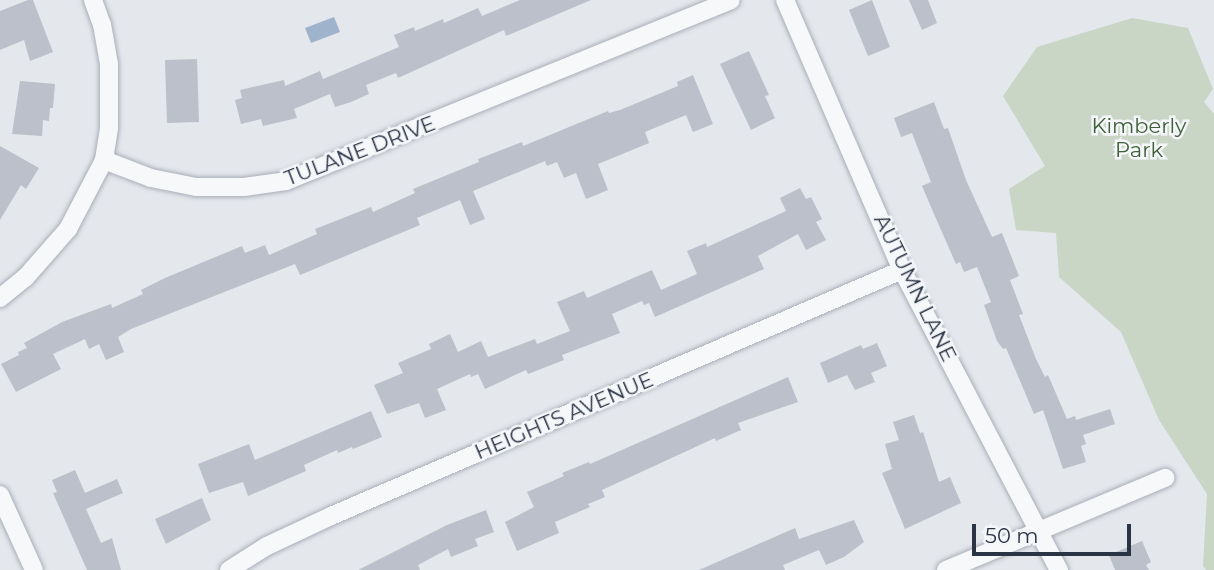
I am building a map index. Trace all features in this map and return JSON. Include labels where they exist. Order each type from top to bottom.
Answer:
[{"type":"street","points":[[0,298],[33,270],[68,229],[104,160],[109,128],[109,64],[102,25],[93,0]]},
{"type":"street","name":"TULANE DRIVE","points":[[104,160],[151,177],[196,187],[244,187],[286,181],[731,0]]},
{"type":"street","name":"AUTUMN LANE","points":[[785,0],[902,270],[1059,570]]},
{"type":"street","name":"HEIGHTS AVENUE","points":[[229,570],[267,546],[331,516],[902,270]]},
{"type":"street","points":[[946,570],[1165,478]]},
{"type":"street","points":[[0,495],[34,570]]},
{"type":"green space","name":"Kimberly Park","points":[[1132,18],[1188,28],[1213,89],[1204,102],[1214,114],[1214,570],[1206,570],[1203,566],[1207,494],[1159,420],[1121,332],[1059,277],[1056,233],[1016,230],[1009,189],[1045,166],[1003,96],[1037,47]]},
{"type":"water","points":[[334,17],[340,32],[311,43],[305,28]]},
{"type":"building","points":[[33,0],[53,52],[30,61],[24,40],[0,50],[0,11]]},
{"type":"building","points":[[520,0],[591,0],[506,36],[504,30],[398,78],[396,73],[366,85],[369,94],[351,102],[335,107],[330,94],[294,109],[297,118],[263,126],[261,119],[241,124],[235,100],[242,98],[240,90],[284,80],[285,86],[320,71],[323,79],[399,47],[394,35],[414,27],[415,31],[443,19],[444,23],[478,8],[482,16]]},
{"type":"building","points":[[872,0],[890,47],[868,56],[849,10]]},
{"type":"building","points":[[909,0],[928,0],[937,23],[922,30]]},
{"type":"building","points":[[749,51],[769,95],[765,96],[775,118],[751,130],[720,64]]},
{"type":"building","points":[[197,59],[199,122],[167,123],[165,60]]},
{"type":"building","points":[[693,75],[713,124],[693,132],[686,115],[645,132],[649,143],[598,164],[608,190],[586,199],[576,173],[564,178],[557,162],[547,166],[545,161],[473,191],[485,219],[470,225],[460,200],[417,218],[420,225],[300,275],[295,264],[131,329],[118,337],[124,352],[106,360],[99,344],[89,349],[85,339],[53,354],[61,369],[16,392],[1,364],[27,348],[24,343],[62,322],[111,304],[112,308],[143,294],[141,290],[165,278],[242,246],[245,253],[265,245],[269,255],[317,234],[315,229],[371,207],[373,212],[415,193],[413,189],[479,162],[478,159],[522,142],[523,146],[608,111],[620,110],[678,86],[677,82]]},
{"type":"building","points":[[20,81],[55,84],[53,108],[50,108],[49,121],[43,120],[42,136],[12,134]]},
{"type":"building","points":[[934,102],[944,129],[948,128],[966,180],[992,237],[1002,233],[1019,276],[1010,280],[1023,314],[1019,315],[1036,359],[1045,377],[1048,375],[1067,419],[1075,416],[1076,420],[1110,409],[1115,424],[1083,435],[1086,444],[1081,446],[1086,462],[1063,469],[1043,410],[1034,414],[1006,348],[1003,349],[997,341],[984,305],[991,302],[977,267],[964,272],[960,262],[956,264],[922,186],[931,182],[912,133],[901,137],[894,118]]},
{"type":"building","points":[[0,146],[39,168],[26,189],[21,185],[0,220]]},
{"type":"building","points":[[800,188],[806,199],[811,197],[822,219],[816,222],[826,240],[806,250],[798,234],[758,256],[764,269],[655,317],[649,303],[644,305],[642,301],[612,314],[620,333],[562,355],[564,360],[528,374],[526,370],[485,389],[478,374],[471,377],[470,374],[437,389],[446,410],[425,418],[419,403],[387,414],[374,385],[403,373],[398,363],[431,349],[429,344],[450,334],[458,352],[481,341],[488,357],[535,339],[537,344],[570,331],[557,302],[584,291],[587,298],[652,270],[661,290],[697,274],[687,251],[706,243],[707,247],[786,211],[780,198]]},
{"type":"building","points":[[877,343],[887,366],[871,373],[875,382],[855,390],[847,375],[828,383],[820,363],[861,345],[863,349]]},
{"type":"building","points":[[788,377],[798,402],[738,423],[741,430],[716,441],[715,438],[602,490],[605,497],[588,504],[590,507],[555,522],[559,533],[517,551],[505,522],[534,507],[527,492],[564,476],[562,473],[589,462],[590,464]]},
{"type":"building","points":[[371,411],[382,437],[353,449],[352,447],[338,453],[337,450],[304,465],[306,471],[248,496],[243,482],[209,493],[198,464],[249,444],[255,460]]},
{"type":"building","points":[[914,415],[920,433],[923,432],[939,482],[950,477],[961,503],[905,529],[882,473],[892,469],[885,444],[899,440],[893,422]]},
{"type":"building","points":[[75,470],[85,493],[117,479],[123,493],[86,509],[101,543],[112,538],[121,570],[87,570],[53,493],[57,492],[52,480]]},
{"type":"building","points":[[202,498],[211,520],[166,544],[155,519]]},
{"type":"building","points":[[486,510],[494,532],[475,539],[478,546],[451,557],[448,549],[418,565],[420,570],[358,570],[447,525]]},
{"type":"building","points":[[854,520],[864,542],[844,557],[826,565],[819,550],[783,565],[785,570],[699,570],[795,528],[799,539]]},
{"type":"building","points":[[1142,541],[1151,562],[1146,565],[1149,570],[1115,570],[1109,555]]}]
